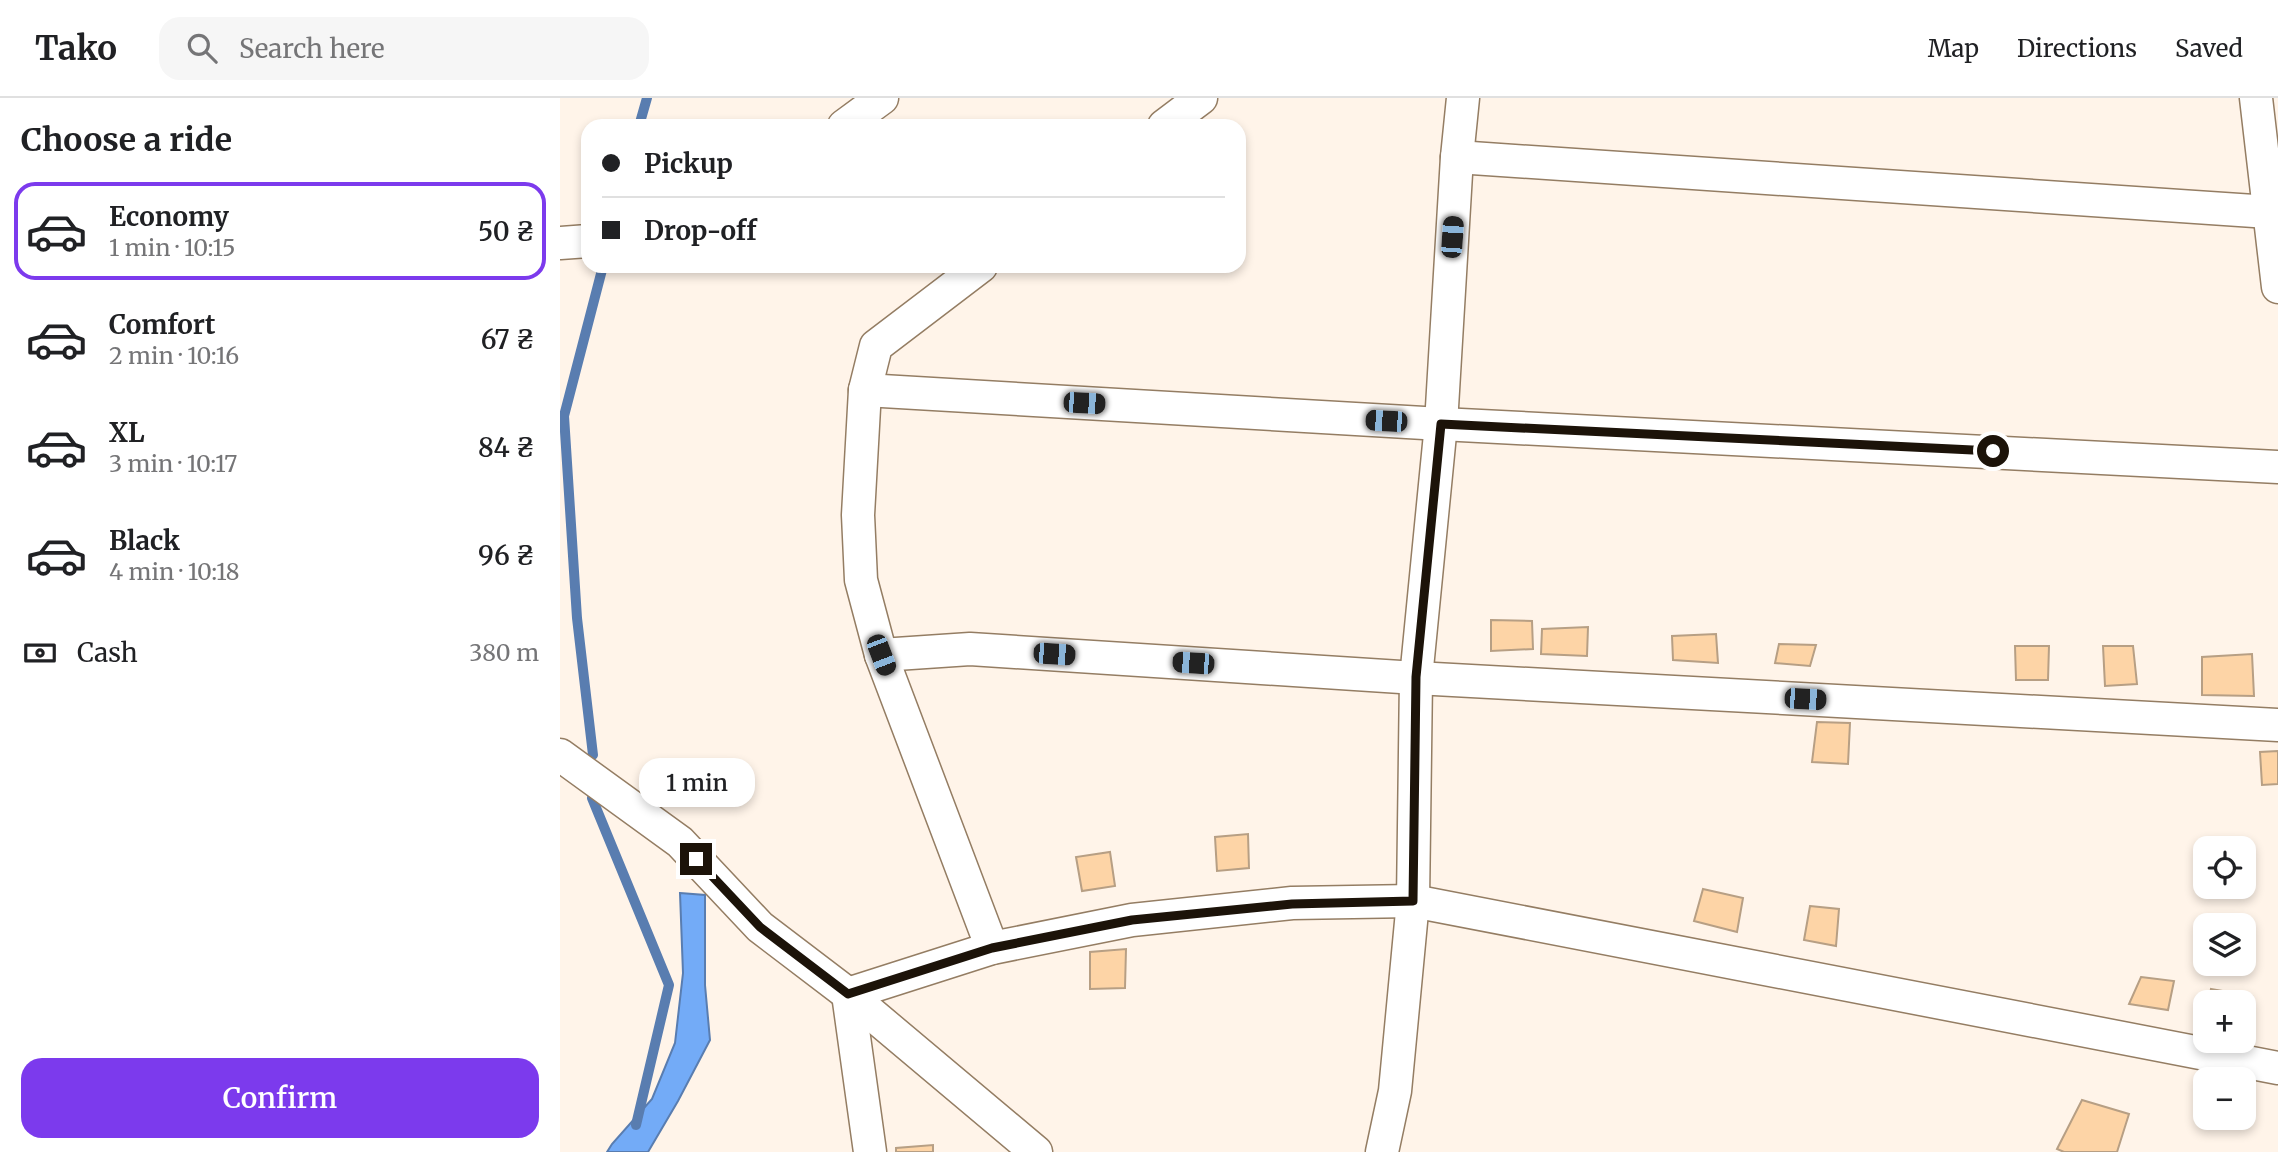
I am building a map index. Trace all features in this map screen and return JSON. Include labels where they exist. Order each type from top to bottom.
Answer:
[{"type":"street","points":[[854,119],[882,98]]},
{"type":"street","points":[[1173,119],[1200,98]]},
{"type":"street","points":[[1382,1152],[1395,1091],[1413,901],[1416,677],[1441,424],[1463,98]]},
{"type":"street","points":[[2256,98],[2278,287]]},
{"type":"street","points":[[1457,157],[2269,212]]},
{"type":"street","points":[[560,243],[581,242]]},
{"type":"street","points":[[972,273],[876,346],[865,390],[858,515],[861,580],[881,655],[992,948]]},
{"type":"street","points":[[865,390],[1441,424],[2269,464],[2278,467]]},
{"type":"street","points":[[881,655],[970,649],[2278,725]]},
{"type":"street","points":[[560,755],[680,842],[760,927],[848,994],[1037,1152]]},
{"type":"street","points":[[848,994],[992,948],[1132,920],[1292,904],[1413,901],[2278,1068]]},
{"type":"street","points":[[848,994],[870,1152]]},
{"type":"water","points":[[680,893],[705,895],[705,985],[710,1040],[648,1152],[607,1152],[652,1099],[675,1043],[683,973]]},
{"type":"building","points":[[1491,620],[1532,621],[1533,649],[1491,651]]},
{"type":"building","points":[[1588,627],[1587,656],[1541,654],[1542,629]]},
{"type":"building","points":[[1716,634],[1718,663],[1673,660],[1672,636]]},
{"type":"building","points":[[1779,644],[1816,645],[1810,666],[1775,663]]},
{"type":"building","points":[[2015,646],[2049,646],[2048,680],[2016,680]]},
{"type":"building","points":[[2103,646],[2133,646],[2137,684],[2105,686]]},
{"type":"building","points":[[2252,654],[2254,696],[2202,695],[2202,657]]},
{"type":"building","points":[[1817,722],[1850,723],[1848,764],[1812,762]]},
{"type":"building","points":[[2278,751],[2278,784],[2262,785],[2260,752]]},
{"type":"building","points":[[1248,834],[1249,868],[1217,871],[1215,837]]},
{"type":"building","points":[[1110,852],[1115,886],[1082,891],[1076,857]]},
{"type":"building","points":[[1703,889],[1743,898],[1737,932],[1694,921]]},
{"type":"building","points":[[1810,906],[1839,909],[1836,946],[1804,940]]},
{"type":"building","points":[[1126,949],[1125,988],[1090,989],[1090,952]]},
{"type":"building","points":[[2141,977],[2174,981],[2168,1010],[2129,1004]]},
{"type":"building","points":[[2082,1100],[2129,1114],[2117,1152],[2064,1152],[2057,1149]]},
{"type":"building","points":[[933,1145],[933,1152],[896,1152],[896,1148]]},
{"type":"waterway","points":[[641,119],[647,98]]},
{"type":"waterway","points":[[593,755],[577,618],[564,416],[601,273]]},
{"type":"waterway","points":[[592,798],[669,985],[636,1125]]},
{"type":"route","points":[[696,859],[760,927],[848,994],[992,948],[1132,920],[1292,904],[1413,901],[1416,677],[1441,424],[1993,451]]}]
